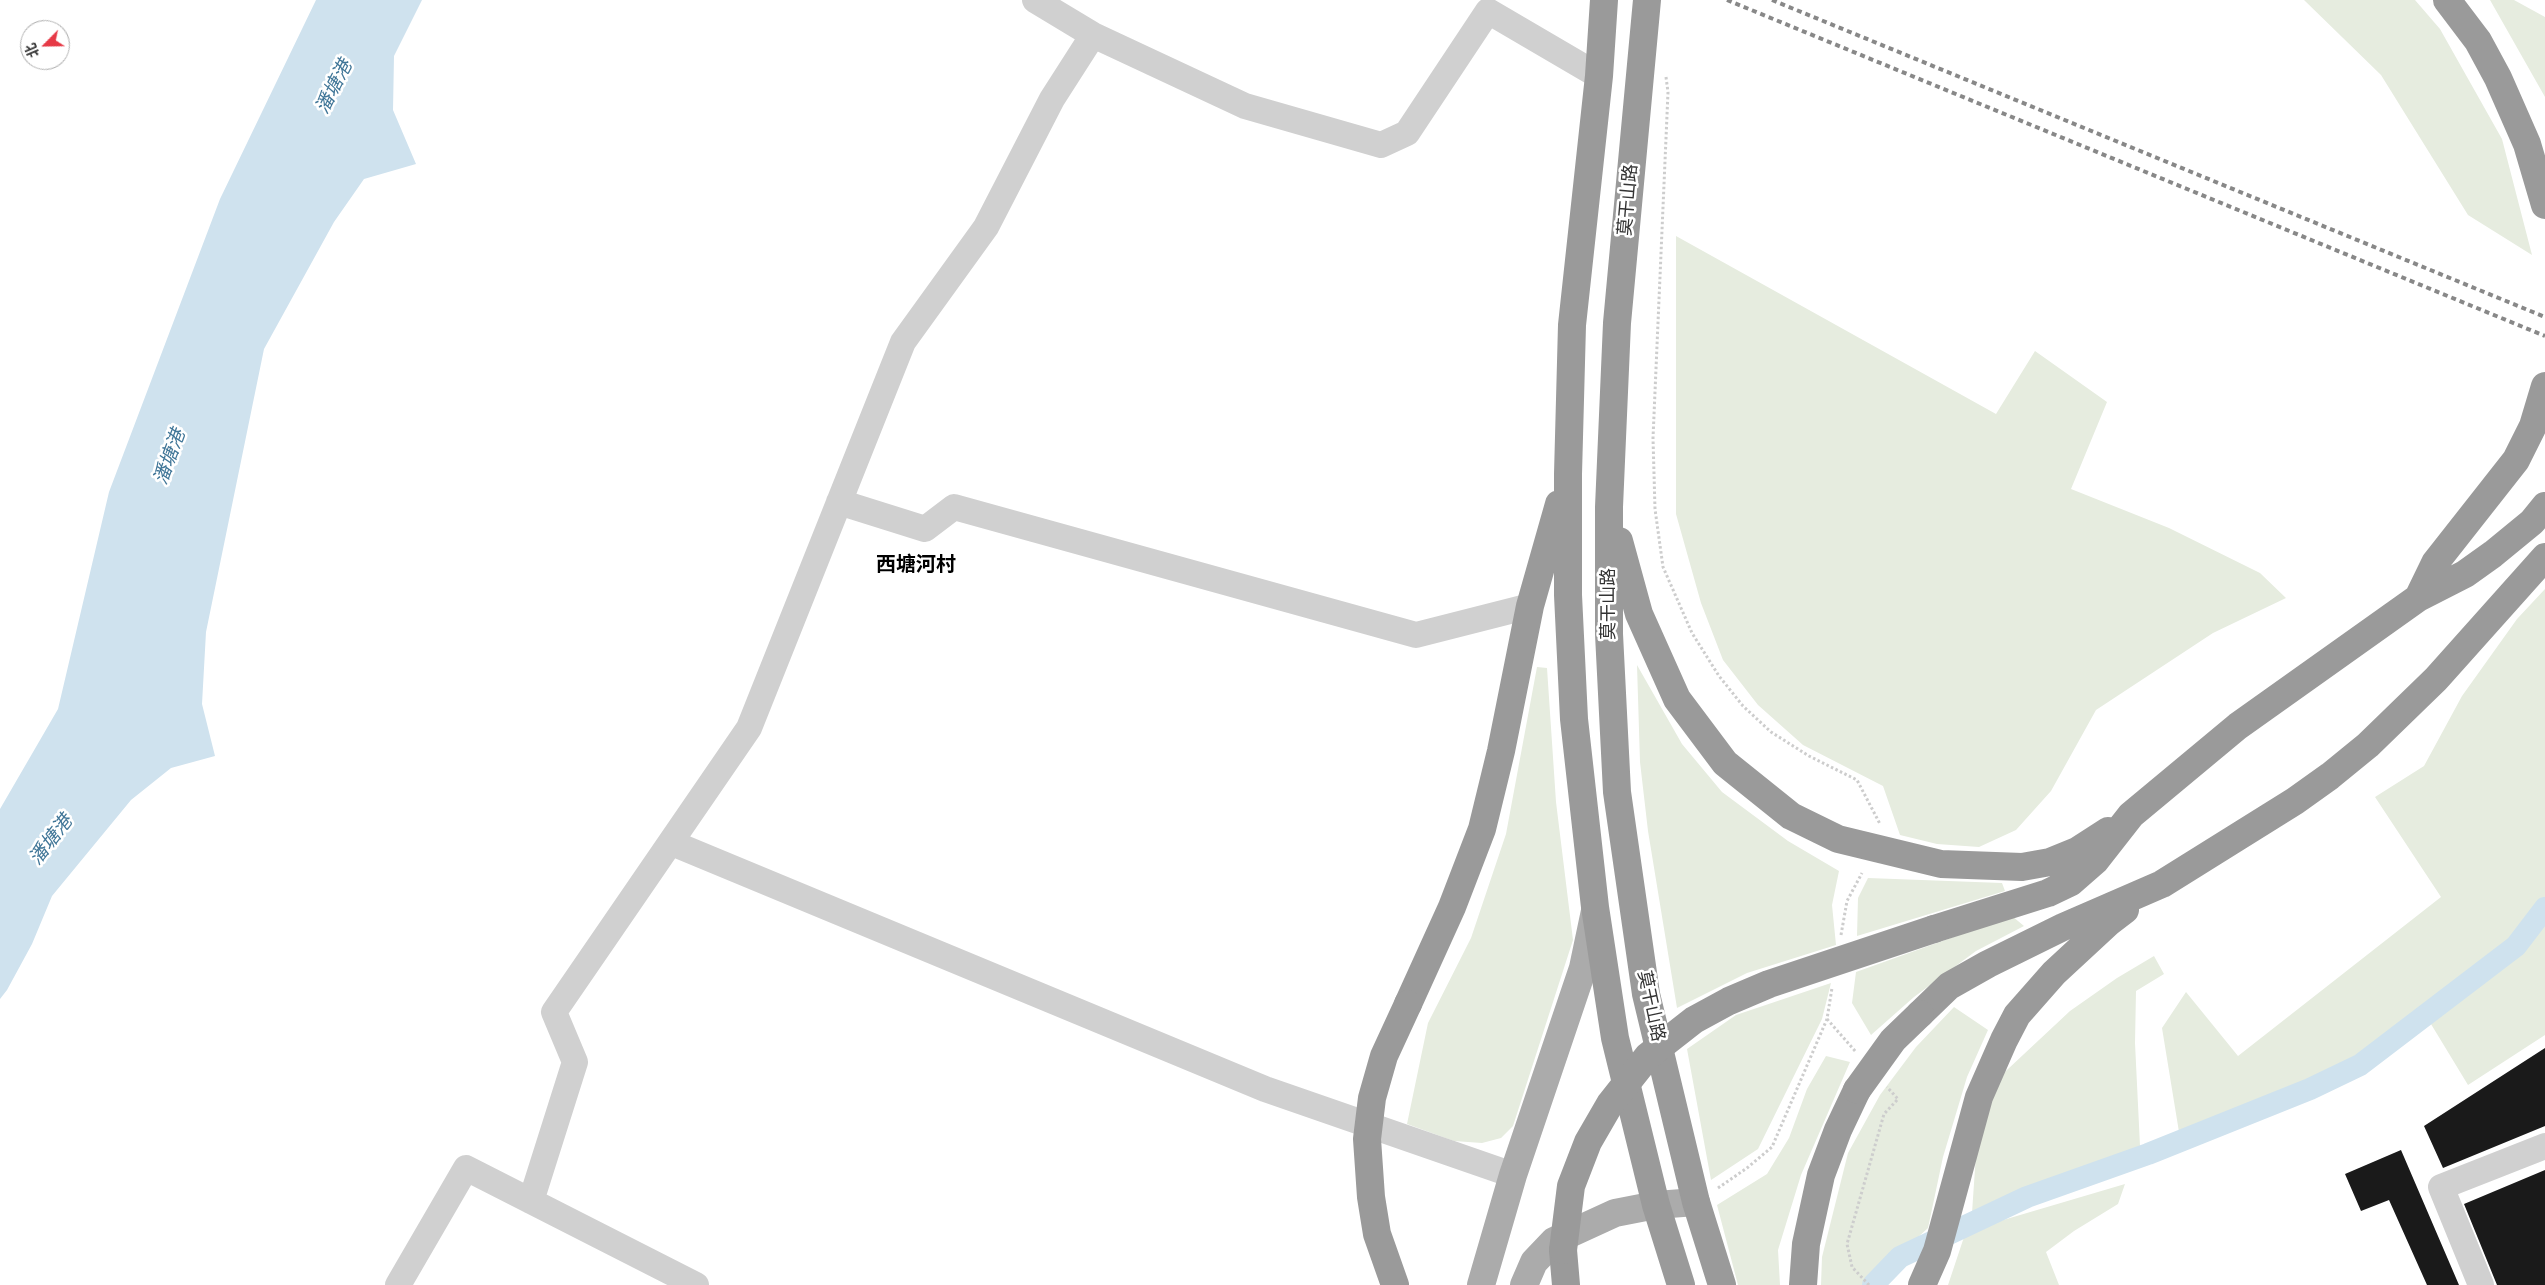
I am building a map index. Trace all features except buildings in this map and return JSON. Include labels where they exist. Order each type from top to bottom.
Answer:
[{"type":"highway","points":[[1604,0],[1600,76],[1572,325],[1568,474],[1568,595],[1574,720],[1595,907],[1615,1038],[1656,1205],[1681,1285]]},
{"type":"highway","name":"莫干山路","points":[[1648,0],[1617,323],[1609,507],[1609,634],[1617,792],[1646,994],[1696,1202],[1722,1285]]},
{"type":"highway","points":[[2447,0],[2478,41],[2498,78],[2527,144],[2545,205]]},
{"type":"highway","points":[[2418,598],[2435,563],[2516,460],[2533,426],[2545,386]]},
{"type":"highway","points":[[1395,1285],[1377,1234],[1371,1197],[1367,1139],[1372,1098],[1384,1056],[1452,907],[1482,829],[1501,751],[1530,606],[1568,474]]},
{"type":"highway","points":[[1609,507],[1639,614],[1677,699],[1726,763],[1791,816],[1838,839],[1892,854],[1941,864],[2022,867],[2050,862],[2076,852],[2132,815],[2238,726],[2418,598],[2464,574],[2486,559],[2532,522],[2545,506]]},
{"type":"highway","points":[[1922,1285],[1937,1251],[1979,1097],[2017,1015],[2054,973],[2108,923],[2162,884],[2295,801],[2368,745],[2436,678],[2544,557]]},
{"type":"highway","points":[[1566,1285],[1563,1250],[1571,1186],[1588,1142],[1610,1104],[1648,1056],[1694,1020],[1737,997],[1792,976],[2048,893],[2071,882],[2095,861],[2132,815]]},
{"type":"highway","points":[[1803,1285],[1806,1244],[1821,1175],[1838,1130],[1857,1090],[1894,1040],[1950,986],[1988,964],[2064,927],[2162,884]]},
{"type":"main road","points":[[1481,1285],[1513,1175],[1583,968],[1595,907]]},
{"type":"main road","points":[[1524,1285],[1534,1262],[1554,1241],[1615,1213],[1656,1205],[1696,1202]]},
{"type":"street","points":[[1035,0],[1093,35],[1246,106],[1381,145],[1408,133],[1488,11],[1600,76]]},
{"type":"street","points":[[531,1201],[575,1062],[554,1012],[672,843],[749,728],[903,342],[986,227],[1052,99],[1093,35]]},
{"type":"street","points":[[839,502],[925,530],[954,507],[1416,635],[1530,606]]},
{"type":"street","points":[[672,843],[1265,1090],[1513,1175]]},
{"type":"street","points":[[2481,1285],[2441,1187],[2545,1146]]},
{"type":"street","points":[[398,1285],[466,1168],[696,1285]]},
{"type":"path","points":[[1665,74],[1668,92],[1653,438],[1655,509],[1663,567],[1692,633],[1719,676],[1742,706],[1771,732],[1810,756],[1857,780],[1880,825]]},
{"type":"path","points":[[1841,937],[1848,901],[1862,873]]},
{"type":"path","points":[[1696,1202],[1747,1168],[1772,1147],[1827,1019],[1833,983]]},
{"type":"path","points":[[1852,1267],[1869,1285]]},
{"type":"shaded area","points":[[2304,0],[2415,0],[2440,29],[2502,139],[2532,255],[2468,215],[2381,75]]},
{"type":"shaded area","points":[[2490,0],[2514,0],[2545,17],[2545,97]]},
{"type":"shaded area","points":[[1676,236],[1996,414],[2035,351],[2107,402],[2071,489],[2169,528],[2260,573],[2286,598],[2213,633],[2096,710],[2051,791],[2016,830],[1979,847],[1937,844],[1900,835],[1883,786],[1803,745],[1758,705],[1723,660],[1701,603],[1676,514]]},
{"type":"shaded area","points":[[2545,589],[2545,1035],[2468,1085],[2420,1006],[2370,1049],[2265,1100],[2179,1132],[2162,1028],[2186,992],[2238,1056],[2441,897],[2375,797],[2424,766],[2462,696],[2517,619]]},
{"type":"shaded area","points":[[1637,665],[1682,744],[1722,792],[1788,841],[1839,871],[1832,905],[1836,945],[1747,973],[1677,1008],[1648,831],[1640,762]]},
{"type":"shaded area","points":[[1537,667],[1547,668],[1556,802],[1573,940],[1513,1126],[1501,1138],[1482,1143],[1454,1141],[1407,1124],[1428,1023],[1471,938],[1506,834]]},
{"type":"shaded area","points":[[1868,878],[2002,883],[2005,891],[1857,936],[1858,898]]},
{"type":"shaded area","points":[[2012,916],[2024,926],[1976,951],[1914,997],[1871,1035],[1852,1003],[1856,972]]},
{"type":"shaded area","points":[[2154,956],[2164,974],[2136,991],[2135,1043],[2140,1146],[1972,1213],[1977,1139],[1993,1083],[2070,1011],[2117,978]]},
{"type":"shaded area","points":[[1831,983],[1822,1019],[1758,1149],[1711,1180],[1687,1049],[1736,1015]]},
{"type":"shaded area","points":[[1954,1007],[1988,1030],[1967,1077],[1943,1157],[1928,1228],[1866,1285],[1821,1285],[1822,1257],[1848,1153],[1880,1095],[1916,1047]]},
{"type":"shaded area","points":[[1826,1056],[1850,1062],[1801,1175],[1778,1250],[1780,1285],[1738,1285],[1717,1205],[1767,1174],[1789,1138],[1807,1089]]},
{"type":"shaded area","points":[[2125,1184],[2118,1204],[2074,1231],[2046,1252],[2059,1285],[1948,1285],[1966,1231]]},
{"type":"water","name":"潘塘港","points":[[316,0],[422,0],[394,56],[393,110],[416,164],[364,179],[334,222],[264,349],[206,632],[202,704],[215,756],[171,768],[131,800],[52,896],[32,944],[7,990],[0,999],[0,809],[58,709],[109,492],[220,199]]},
{"type":"waterway","points":[[1873,1285],[1900,1257],[2027,1197],[2148,1154],[2310,1089],[2360,1065],[2516,946],[2545,908]]},
{"type":"railway","points":[[1727,0],[2545,336]]},
{"type":"railway","points":[[1772,0],[2545,317]]},
{"type":"district","name":"西塘河村","points":[[916,565]]}]
